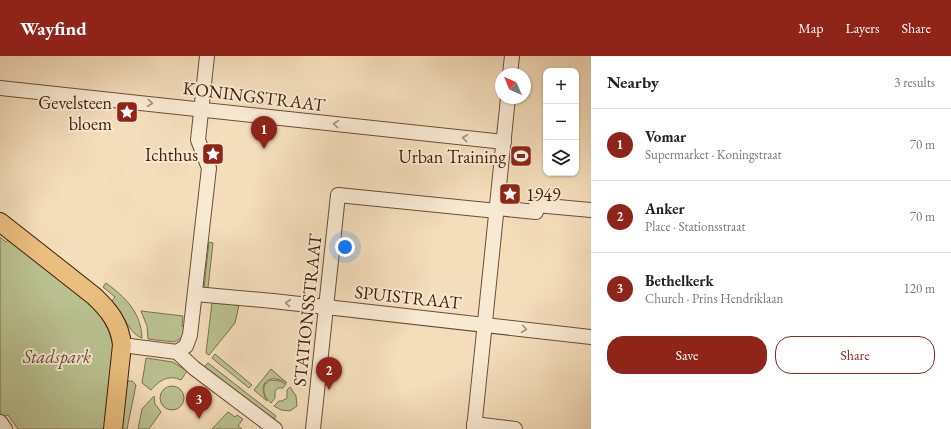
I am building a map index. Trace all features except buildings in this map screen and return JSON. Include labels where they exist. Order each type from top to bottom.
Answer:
[{"type":"main road","points":[[0,222],[105,306],[119,329],[122,346],[113,429]]},
{"type":"street","points":[[177,352],[186,346],[190,336],[209,168],[198,140],[207,56]]},
{"type":"street","points":[[511,68],[512,56]]},
{"type":"street","name":"KONINGSTRAAT","points":[[0,88],[201,108],[504,142]]},
{"type":"street","points":[[507,104],[474,427],[515,429]]},
{"type":"street","name":"STATIONSSTRAAT","points":[[313,429],[338,195],[497,210]]},
{"type":"street","points":[[497,210],[536,212],[536,204],[591,210]]},
{"type":"street","name":"SPUISTRAAT","points":[[195,294],[485,324],[591,337]]},
{"type":"street","points":[[122,346],[177,352],[194,368],[275,429]]},
{"type":"street","points":[[0,422],[5,429]]},
{"type":"green space","name":"Stadspark","points":[[0,237],[6,242],[10,238],[86,297],[103,316],[114,345],[107,429],[18,429],[8,415],[3,417],[0,413]]},
{"type":"green space","points":[[209,242],[213,243],[208,288],[204,288]]},
{"type":"green space","points":[[106,283],[120,294],[131,306],[139,320],[142,338],[137,336],[129,327],[112,301],[115,297],[103,287]]},
{"type":"green space","points":[[212,303],[239,305],[235,323],[209,355],[206,353]]},
{"type":"green space","points":[[141,311],[183,316],[182,326],[186,328],[182,338],[174,342],[148,339],[147,326]]},
{"type":"green space","points":[[215,354],[252,385],[249,388],[212,358]]},
{"type":"green space","points":[[146,358],[173,362],[187,371],[181,380],[176,378],[164,379],[151,390],[142,383]]},
{"type":"green space","points":[[208,363],[276,416],[273,421],[204,367]]},
{"type":"green space","points":[[271,369],[287,383],[275,379],[266,381],[263,389],[267,401],[254,390]]},
{"type":"green space","points":[[271,380],[280,381],[286,384],[283,388],[278,388],[275,391],[275,398],[271,403],[266,397],[264,389],[265,384]]},
{"type":"green space","points":[[125,381],[132,381],[136,385],[127,429],[120,429]]},
{"type":"green space","points":[[172,386],[180,390],[184,398],[180,406],[172,410],[164,406],[160,398],[164,390]]},
{"type":"green space","points":[[290,387],[296,396],[297,406],[290,411],[281,410],[274,406],[279,401],[287,398],[287,390]]},
{"type":"green space","points":[[154,396],[155,404],[161,412],[149,429],[138,429],[142,409]]},
{"type":"green space","points":[[228,412],[235,417],[237,415],[243,419],[238,426],[242,429],[212,429]]},
{"type":"place","name":"Gevelsteen bloem","points":[[127,112]]},
{"type":"place","name":"Vomar","points":[[264,149]]},
{"type":"place","name":"Ichthus","points":[[213,154]]},
{"type":"place","name":"Urban Training","points":[[521,156]]},
{"type":"place","name":"1949","points":[[510,194]]},
{"type":"place","name":"Anker","points":[[329,390]]},
{"type":"place","name":"Bethelkerk","points":[[199,419]]}]
